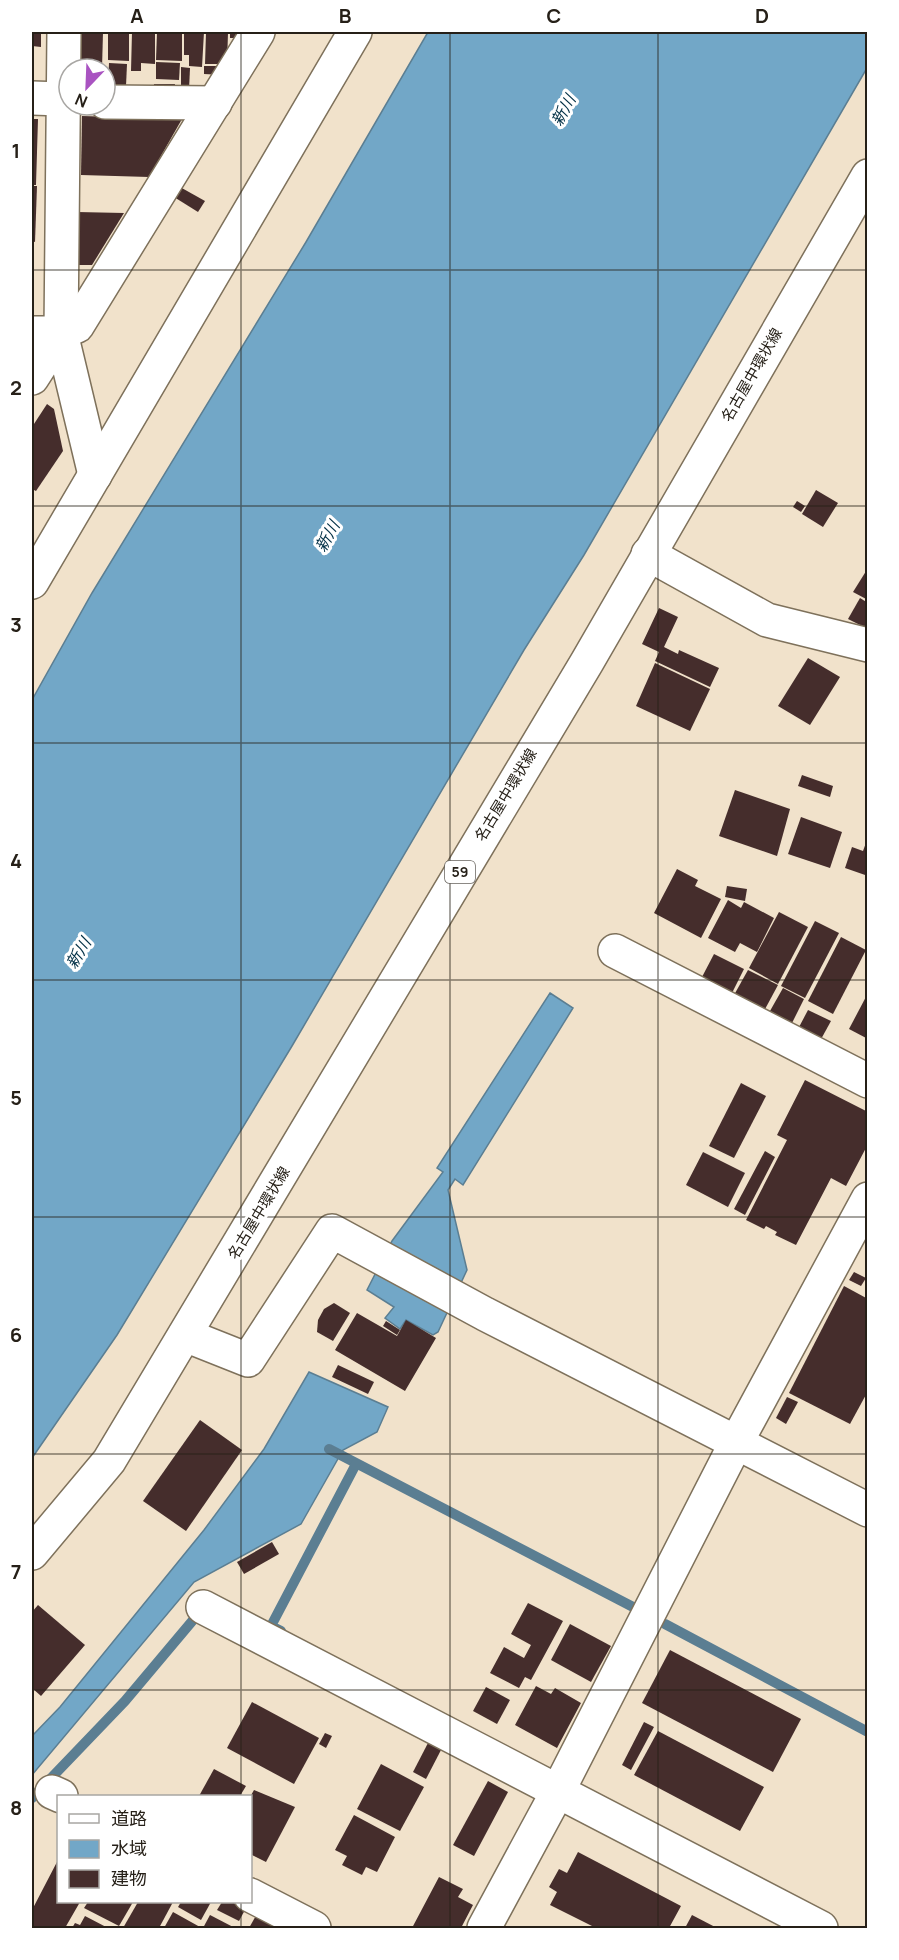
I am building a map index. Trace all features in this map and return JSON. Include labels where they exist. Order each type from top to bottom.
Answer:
[{"type":"street","points":[[32,378],[46,333],[56,100],[64,32]]},
{"type":"street","points":[[46,333],[77,326],[258,32]]},
{"type":"street","points":[[32,582],[355,32]]},
{"type":"street","points":[[117,102],[215,103]]},
{"type":"street","name":"名古屋中環状線","points":[[32,1553],[109,1461],[444,897],[587,662],[867,176]]},
{"type":"street","points":[[46,333],[95,475]]},
{"type":"street","points":[[648,554],[767,620],[815,634],[867,645]]},
{"type":"street","points":[[615,951],[867,1081]]},
{"type":"street","points":[[484,1929],[558,1791],[737,1441],[867,1199]]},
{"type":"street","points":[[185,1335],[248,1360],[332,1232],[867,1510]]},
{"type":"street","points":[[203,1607],[821,1929]]},
{"type":"street","points":[[252,1896],[314,1929]]},
{"type":"water","name":"新川","points":[[428,32],[867,32],[867,68],[584,555],[524,650],[292,1046],[117,1335],[32,1458],[32,700],[92,593],[306,242]]},
{"type":"water","points":[[550,993],[573,1008],[463,1185],[455,1179],[448,1190],[467,1270],[438,1332],[433,1335],[406,1320],[400,1329],[385,1318],[394,1307],[367,1290],[392,1241],[443,1172],[437,1168]]},
{"type":"water","points":[[309,1372],[388,1407],[377,1432],[343,1450],[301,1524],[194,1582],[32,1775],[32,1736],[60,1707],[204,1530],[264,1449]]},
{"type":"building","points":[[32,32],[41,32],[41,47],[32,46]]},
{"type":"building","points":[[79,32],[103,32],[102,57],[78,57]]},
{"type":"building","points":[[108,32],[129,32],[129,61],[108,57]]},
{"type":"building","points":[[132,32],[155,32],[155,64],[141,63],[141,71],[131,71]]},
{"type":"building","points":[[157,32],[182,32],[182,61],[156,60]]},
{"type":"building","points":[[184,32],[204,32],[202,67],[189,66],[189,55],[184,55]]},
{"type":"building","points":[[206,32],[228,32],[227,64],[205,64]]},
{"type":"building","points":[[230,32],[243,32],[240,38],[230,38]]},
{"type":"building","points":[[156,62],[180,63],[179,80],[156,79]]},
{"type":"building","points":[[117,63],[127,64],[126,86],[117,86]]},
{"type":"building","points":[[204,66],[223,66],[223,75],[204,74]]},
{"type":"building","points":[[181,67],[190,68],[189,90],[181,90]]},
{"type":"building","points":[[154,84],[175,84],[174,92],[153,91]]},
{"type":"building","points":[[82,117],[182,119],[149,177],[81,175]]},
{"type":"building","points":[[32,119],[38,119],[36,185],[32,185]]},
{"type":"building","points":[[32,186],[37,186],[35,242],[32,241]]},
{"type":"building","points":[[180,187],[205,201],[198,212],[174,197]]},
{"type":"building","points":[[77,212],[124,213],[92,265],[76,265]]},
{"type":"building","points":[[47,404],[54,409],[63,451],[36,491],[32,489],[32,427]]},
{"type":"building","points":[[816,490],[838,503],[823,527],[802,514]]},
{"type":"building","points":[[797,501],[805,506],[801,512],[793,507]]},
{"type":"building","points":[[868,568],[868,600],[853,592]]},
{"type":"building","points":[[860,598],[868,603],[868,629],[848,619]]},
{"type":"building","points":[[659,608],[678,617],[664,647],[678,654],[679,650],[719,668],[710,687],[655,661],[659,652],[642,644]]},
{"type":"building","points":[[808,658],[840,677],[810,725],[778,706]]},
{"type":"building","points":[[655,663],[710,689],[690,731],[636,706]]},
{"type":"building","points":[[802,775],[833,786],[830,797],[798,786]]},
{"type":"building","points":[[735,790],[790,809],[777,856],[719,836]]},
{"type":"building","points":[[801,817],[842,832],[830,868],[788,854]]},
{"type":"building","points":[[867,840],[868,876],[845,868],[852,847],[863,851]]},
{"type":"building","points":[[677,869],[698,880],[695,886],[721,899],[701,938],[654,913]]},
{"type":"building","points":[[727,886],[747,889],[745,901],[725,897]]},
{"type":"building","points":[[728,900],[741,908],[744,902],[774,918],[757,952],[740,943],[735,952],[708,938]]},
{"type":"building","points":[[779,912],[808,927],[778,984],[749,968]]},
{"type":"building","points":[[815,921],[839,933],[805,998],[781,986]]},
{"type":"building","points":[[841,937],[866,950],[833,1014],[808,1001]]},
{"type":"building","points":[[714,954],[744,969],[732,993],[702,977]]},
{"type":"building","points":[[748,970],[778,985],[764,1011],[734,995]]},
{"type":"building","points":[[783,988],[804,999],[792,1023],[770,1011]]},
{"type":"building","points":[[868,993],[868,1039],[849,1029]]},
{"type":"building","points":[[808,1010],[831,1021],[820,1041],[798,1029]]},
{"type":"building","points":[[805,1080],[868,1112],[868,1144],[846,1186],[831,1178],[796,1245],[775,1235],[777,1232],[766,1226],[764,1229],[746,1220],[787,1140],[777,1135]]},
{"type":"building","points":[[741,1083],[766,1096],[734,1158],[709,1146]]},
{"type":"building","points":[[765,1151],[775,1157],[745,1215],[734,1209]]},
{"type":"building","points":[[703,1152],[745,1173],[728,1207],[686,1185]]},
{"type":"building","points":[[854,1272],[866,1278],[861,1286],[849,1280]]},
{"type":"building","points":[[844,1286],[868,1299],[868,1391],[850,1424],[789,1393]]},
{"type":"building","points":[[334,1303],[350,1313],[333,1341],[317,1332],[318,1320],[324,1309]]},
{"type":"building","points":[[357,1313],[397,1336],[406,1320],[436,1338],[405,1391],[335,1350]]},
{"type":"building","points":[[386,1321],[400,1330],[397,1335],[383,1326]]},
{"type":"building","points":[[338,1365],[374,1382],[368,1394],[332,1377]]},
{"type":"building","points":[[787,1397],[798,1402],[786,1424],[776,1418]]},
{"type":"building","points":[[200,1420],[242,1450],[186,1531],[143,1501]]},
{"type":"building","points":[[272,1542],[279,1554],[244,1574],[237,1562]]},
{"type":"building","points":[[528,1603],[563,1621],[531,1680],[525,1677],[519,1688],[490,1673],[504,1647],[524,1658],[531,1645],[511,1634]]},
{"type":"building","points":[[38,1605],[85,1645],[41,1696],[32,1688],[32,1612]]},
{"type":"building","points":[[570,1624],[611,1646],[591,1682],[551,1660]]},
{"type":"building","points":[[670,1650],[801,1719],[773,1772],[642,1703]]},
{"type":"building","points":[[536,1686],[551,1694],[555,1688],[581,1703],[557,1748],[515,1725]]},
{"type":"building","points":[[486,1687],[510,1700],[497,1724],[473,1711]]},
{"type":"building","points":[[252,1702],[319,1738],[294,1784],[227,1748]]},
{"type":"building","points":[[644,1722],[654,1727],[631,1770],[622,1765]]},
{"type":"building","points":[[658,1731],[764,1787],[740,1831],[634,1775]]},
{"type":"building","points":[[325,1733],[332,1736],[326,1748],[319,1744]]},
{"type":"building","points":[[428,1743],[441,1750],[426,1779],[413,1772]]},
{"type":"building","points":[[381,1764],[424,1787],[400,1831],[357,1809]]},
{"type":"building","points":[[214,1769],[246,1786],[241,1795],[200,1795]]},
{"type":"building","points":[[488,1781],[508,1792],[474,1856],[453,1845]]},
{"type":"building","points":[[254,1790],[295,1807],[266,1862],[252,1855],[251,1795]]},
{"type":"building","points":[[354,1815],[395,1837],[377,1872],[366,1867],[362,1875],[342,1865],[347,1856],[335,1850]]},
{"type":"building","points":[[578,1852],[681,1906],[669,1928],[596,1928],[550,1905],[557,1892],[549,1887],[559,1869],[567,1873]]},
{"type":"building","points":[[57,1862],[57,1903],[79,1903],[65,1928],[32,1928],[32,1910]]},
{"type":"building","points":[[439,1877],[463,1889],[458,1897],[473,1905],[461,1928],[412,1928]]},
{"type":"building","points":[[87,1903],[132,1903],[119,1926],[84,1908]]},
{"type":"building","points":[[137,1903],[172,1903],[159,1928],[123,1928]]},
{"type":"building","points":[[180,1903],[210,1903],[201,1920],[178,1907]]},
{"type":"building","points":[[221,1903],[236,1903],[246,1908],[239,1921],[217,1910]]},
{"type":"building","points":[[173,1912],[200,1927],[164,1928]]},
{"type":"building","points":[[258,1912],[289,1928],[249,1928]]},
{"type":"building","points":[[210,1915],[235,1928],[203,1928]]},
{"type":"building","points":[[692,1915],[717,1928],[685,1928]]},
{"type":"building","points":[[85,1916],[108,1928],[72,1928],[75,1923],[80,1925]]},
{"type":"waterway","points":[[329,1449],[635,1608]]},
{"type":"waterway","points":[[281,1631],[271,1626],[356,1464]]},
{"type":"waterway","points":[[32,1798],[125,1701],[199,1613],[204,1616]]},
{"type":"waterway","points":[[665,1624],[868,1732]]}]
